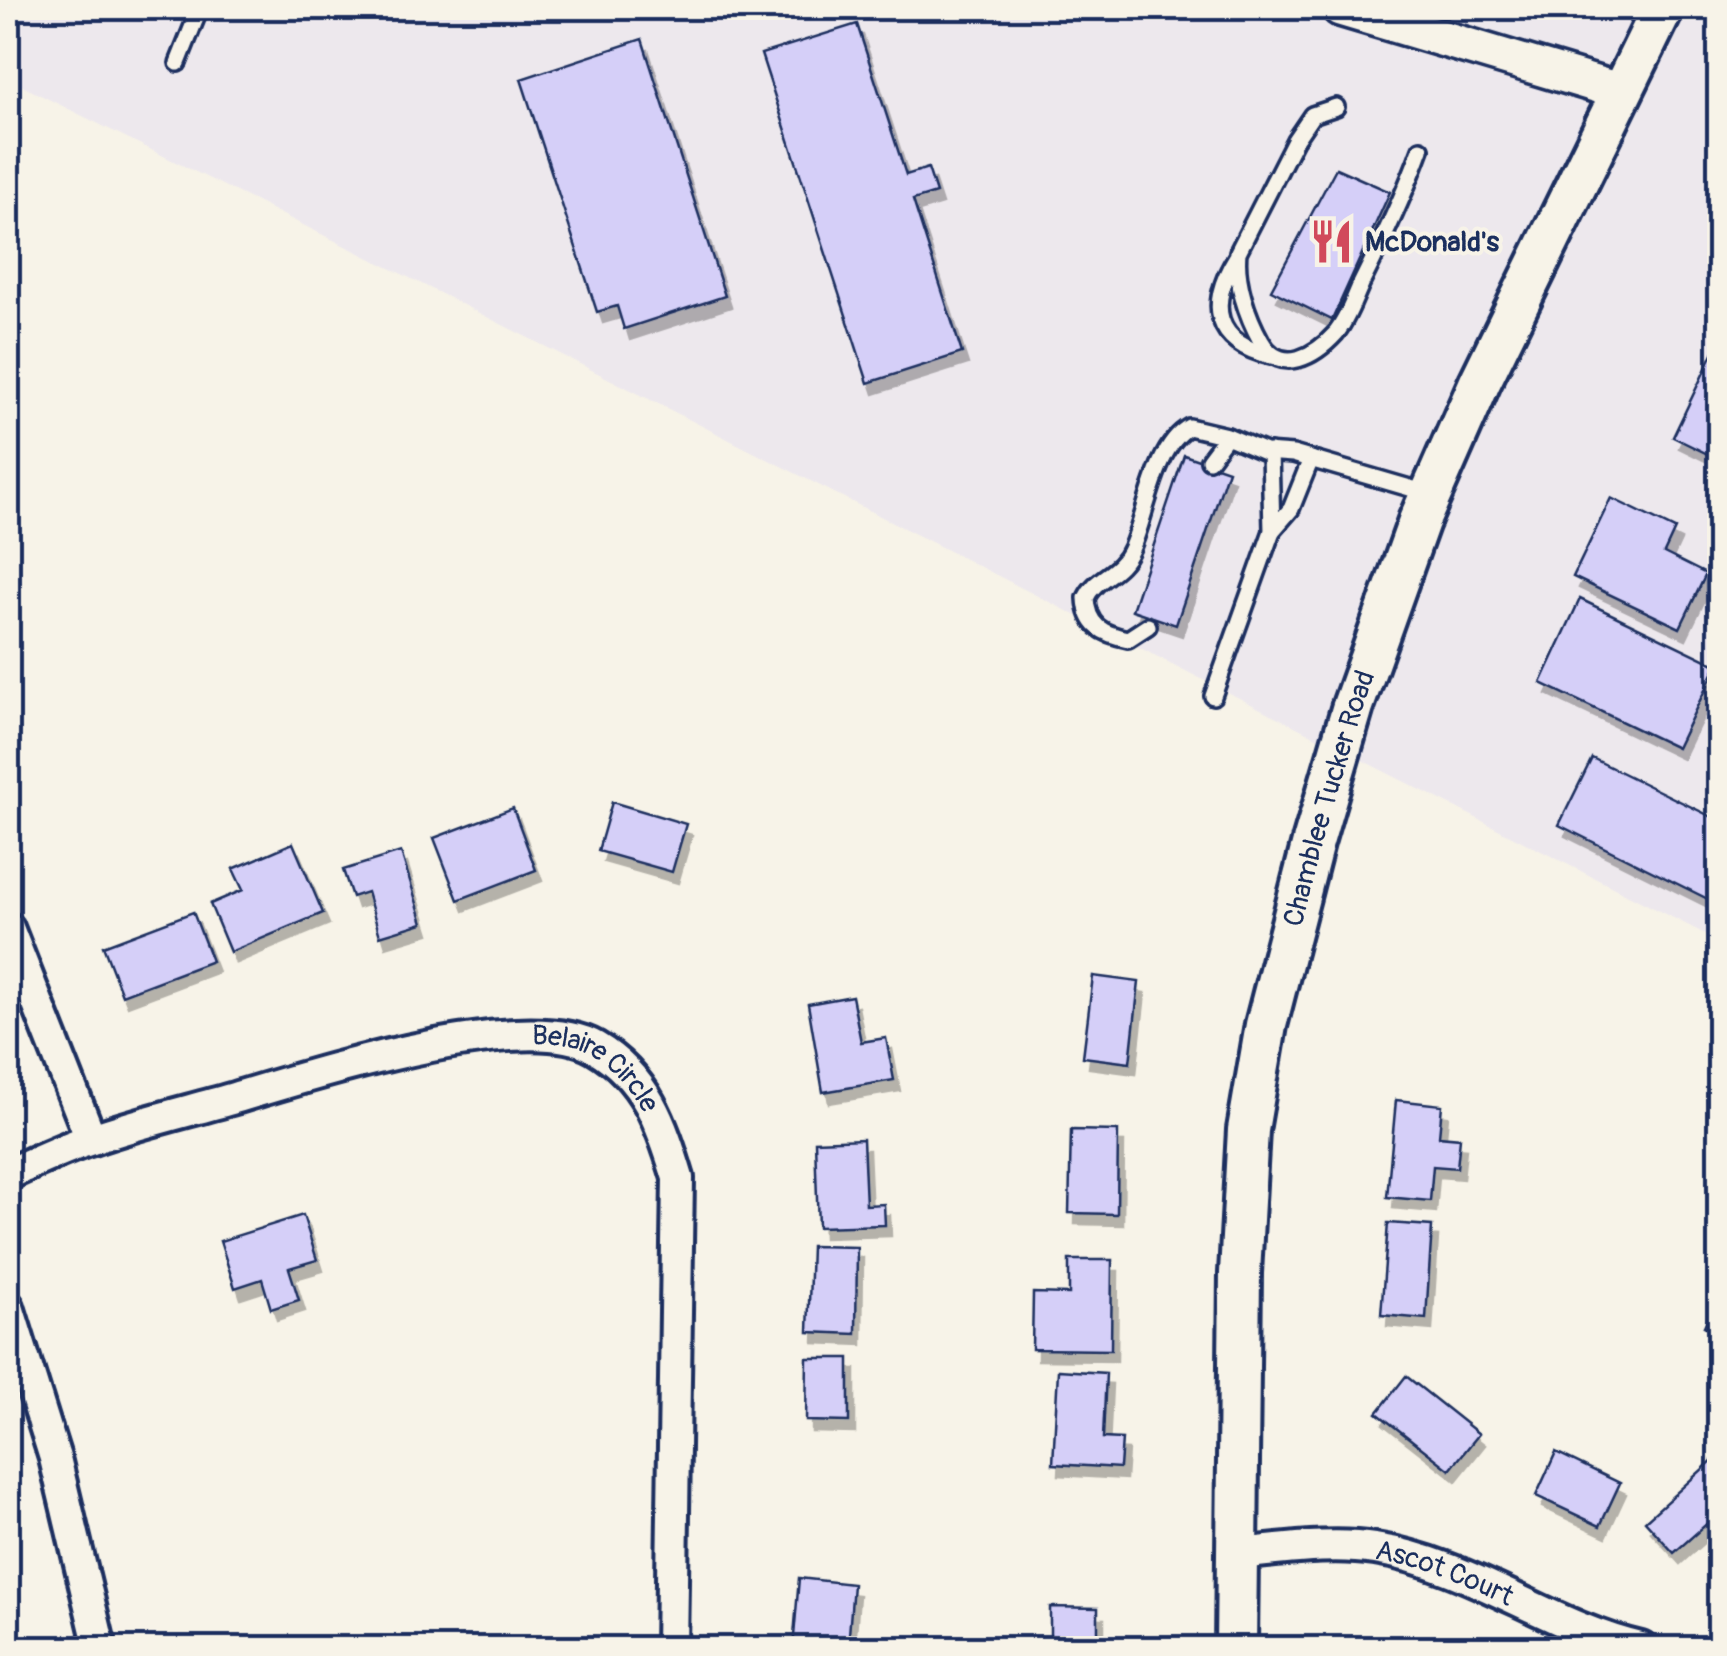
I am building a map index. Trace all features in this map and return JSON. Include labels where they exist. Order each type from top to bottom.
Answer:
[{"type":"main road","name":"Chamblee Tucker Road","points":[[1236,1648],[1240,1273],[1248,1130],[1263,1042],[1313,842],[1353,706],[1431,494],[1480,382],[1663,8]]},
{"type":"street","points":[[1340,8],[1622,92]]},
{"type":"street","points":[[8,928],[90,1139]]},
{"type":"street","name":"Belaire Circle","points":[[8,1174],[90,1139],[380,1056],[494,1036],[550,1034],[593,1045],[630,1073],[660,1120],[678,1178],[671,1648]]},
{"type":"street","points":[[8,1307],[55,1458],[100,1648]]},
{"type":"street","name":"Ascot Court","points":[[1237,1554],[1344,1545],[1379,1549],[1440,1566],[1608,1641],[1641,1648]]},
{"type":"lane","points":[[178,63],[200,8]]},
{"type":"lane","points":[[1336,107],[1312,116],[1295,140],[1221,282],[1220,318],[1233,341],[1253,352],[1295,362],[1308,357],[1338,331],[1402,200],[1421,149]]},
{"type":"lane","points":[[1238,255],[1236,270],[1254,329],[1266,351],[1276,357]]},
{"type":"lane","points":[[1148,626],[1128,639],[1106,635],[1092,622],[1086,598],[1095,585],[1120,569],[1132,548],[1158,470],[1178,434],[1189,427],[1431,494]]},
{"type":"lane","points":[[1209,460],[1227,436]]},
{"type":"lane","points":[[1213,696],[1272,531],[1270,452]]},
{"type":"lane","points":[[1272,531],[1291,509],[1311,459]]},
{"type":"shaded area","points":[[8,8],[1719,8],[1719,941],[404,275],[8,79]]},
{"type":"building","points":[[857,24],[906,175],[928,168],[936,193],[913,200],[962,353],[868,383],[761,54]]},
{"type":"building","points":[[642,39],[725,296],[624,329],[617,306],[597,312],[521,79]]},
{"type":"building","name":"McDonald's","points":[[1336,168],[1390,192],[1332,320],[1271,290]]},
{"type":"building","points":[[1717,345],[1720,346],[1720,460],[1673,437]]},
{"type":"building","points":[[1184,455],[1228,470],[1176,625],[1132,610]]},
{"type":"building","points":[[1611,498],[1675,529],[1664,553],[1706,574],[1680,628],[1573,577]]},
{"type":"building","points":[[1580,599],[1717,665],[1677,748],[1541,683]]},
{"type":"building","points":[[1592,758],[1720,821],[1720,905],[1559,825]]},
{"type":"building","points":[[612,802],[686,824],[672,872],[598,851]]},
{"type":"building","points":[[513,808],[536,870],[458,900],[434,838]]},
{"type":"building","points":[[293,843],[323,913],[230,952],[210,904],[243,890],[233,869]]},
{"type":"building","points":[[401,852],[423,923],[380,936],[367,892],[352,897],[343,870]]},
{"type":"building","points":[[193,912],[212,961],[122,995],[103,946]]},
{"type":"building","points":[[1093,976],[1139,982],[1130,1063],[1083,1057]]},
{"type":"building","points":[[852,996],[861,1042],[886,1038],[894,1080],[823,1092],[808,1004]]},
{"type":"building","points":[[1396,1100],[1442,1105],[1439,1136],[1460,1138],[1457,1168],[1433,1166],[1430,1201],[1387,1197]]},
{"type":"building","points":[[1071,1130],[1118,1131],[1117,1214],[1069,1213]]},
{"type":"building","points":[[863,1139],[866,1205],[884,1204],[885,1225],[818,1227],[815,1141]]},
{"type":"building","points":[[303,1215],[317,1260],[289,1268],[299,1300],[271,1309],[262,1279],[235,1288],[220,1241]]},
{"type":"building","points":[[1388,1223],[1432,1226],[1426,1319],[1381,1315]]},
{"type":"building","points":[[811,1246],[857,1247],[856,1334],[808,1332]]},
{"type":"building","points":[[1069,1260],[1112,1260],[1111,1350],[1032,1349],[1033,1293],[1069,1294]]},
{"type":"building","points":[[1720,1291],[1720,1333],[1704,1326]]},
{"type":"building","points":[[807,1358],[849,1358],[849,1422],[806,1421]]},
{"type":"building","points":[[1058,1370],[1106,1373],[1103,1438],[1122,1439],[1120,1468],[1053,1464]]},
{"type":"building","points":[[1406,1376],[1479,1434],[1450,1470],[1377,1413]]},
{"type":"building","points":[[1556,1452],[1620,1483],[1600,1526],[1536,1496]]},
{"type":"building","points":[[1716,1457],[1720,1462],[1720,1512],[1674,1553],[1645,1521]]},
{"type":"building","points":[[799,1578],[853,1584],[848,1648],[793,1648]]},
{"type":"building","points":[[1050,1607],[1098,1608],[1098,1648],[1050,1648]]},
{"type":"place","name":"McDonald's","points":[[1332,241]]}]
